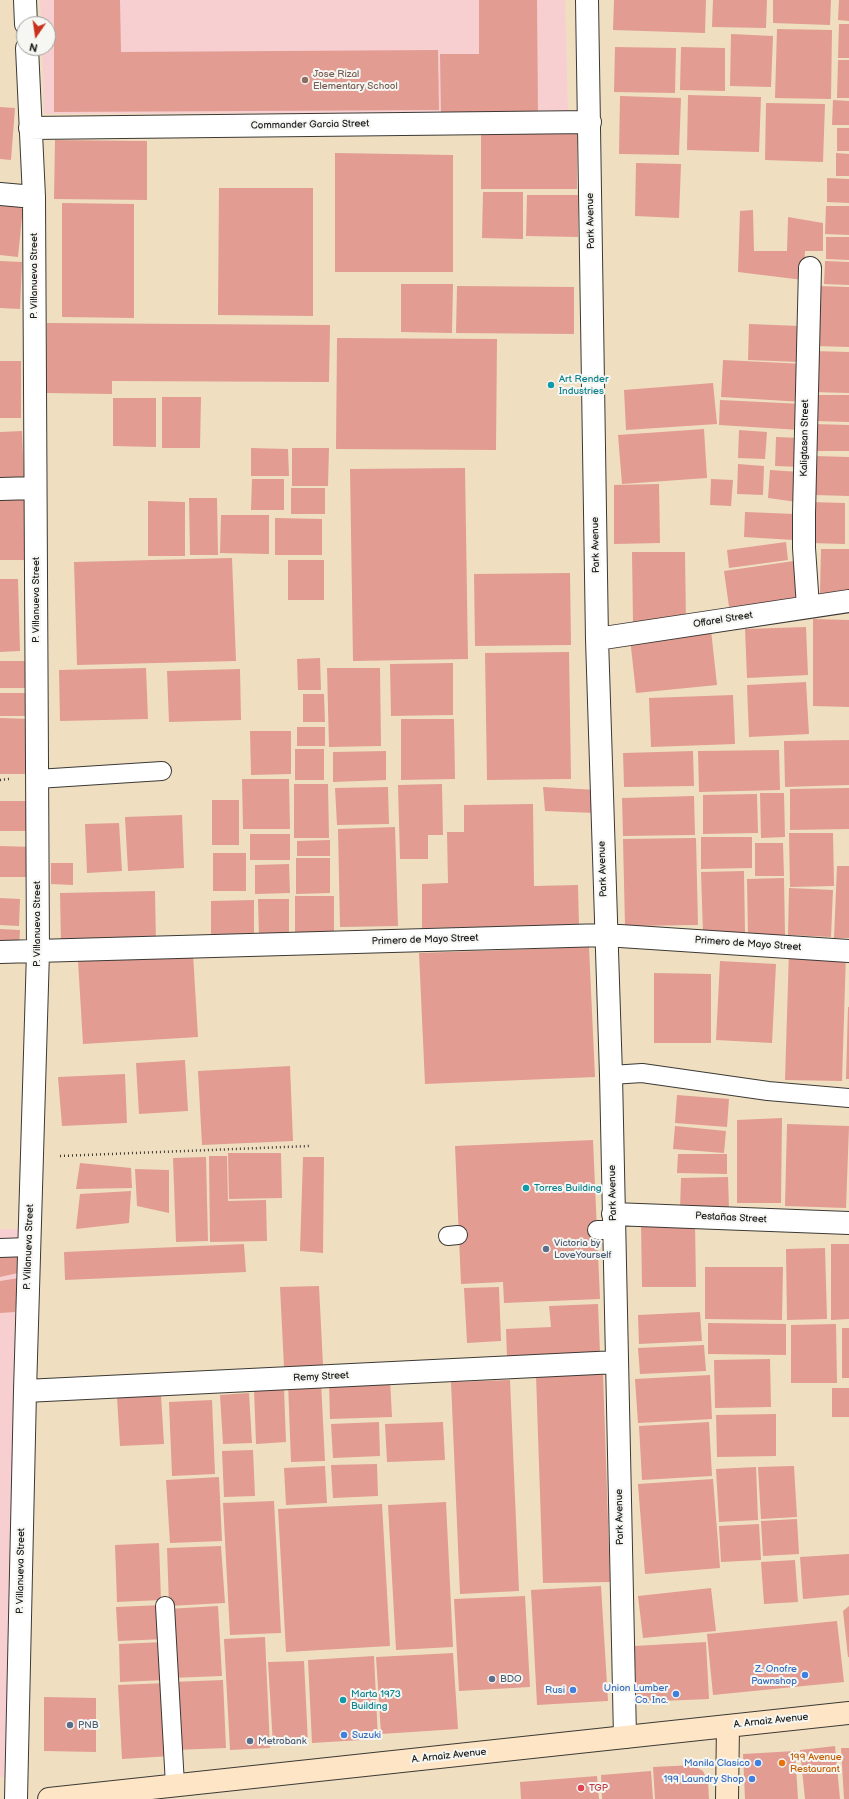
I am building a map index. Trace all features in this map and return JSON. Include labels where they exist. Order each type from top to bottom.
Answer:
[{"type":"main road","name":"A. Arnaiz Avenue","points":[[49,1799],[849,1713]]},
{"type":"main road","points":[[727,1799],[728,1726]]},
{"type":"street","points":[[25,0],[26,16]]},
{"type":"street","name":"Park Avenue","points":[[587,0],[597,639],[605,935],[611,1075],[608,1225],[617,1362],[625,1737]]},
{"type":"street","name":"P. Villanueva Street","points":[[16,1799],[25,1391],[38,952],[34,198],[27,56]]},
{"type":"street","name":"Commander Garcia Street","points":[[30,128],[590,122]]},
{"type":"street","points":[[0,194],[34,198]]},
{"type":"street","name":"Kaligtasan Street","points":[[808,607],[804,548],[804,513],[810,268]]},
{"type":"street","points":[[0,489],[35,488]]},
{"type":"street","name":"Offarel Street","points":[[597,639],[849,601]]},
{"type":"street","name":"Primero de Mayo Street","points":[[0,952],[605,935],[849,951]]},
{"type":"street","name":"Pestañas Street","points":[[608,1225],[849,1223]]},
{"type":"street","name":"Remy Street","points":[[25,1391],[617,1362]]},
{"type":"lane","points":[[37,779],[162,771]]},
{"type":"lane","points":[[611,1075],[642,1074],[768,1092],[849,1098]]},
{"type":"lane","points":[[0,1248],[29,1248]]},
{"type":"lane","points":[[165,1606],[175,1785]]},
{"type":"path","points":[[32,1157],[310,1146]]},
{"type":"shaded area","name":"Jose Rizal Elementary School","points":[[40,0],[565,0],[568,112],[44,114],[42,56],[56,56],[56,16],[41,16]]},
{"type":"shaded area","points":[[0,1229],[21,1229],[17,1776],[0,1777]]},
{"type":"building","points":[[54,0],[120,0],[121,52],[438,50],[439,110],[54,112],[56,16],[54,16]]},
{"type":"building","points":[[479,0],[537,0],[538,113],[441,114],[440,54],[479,54]]},
{"type":"building","points":[[614,0],[706,0],[705,33],[613,30]]},
{"type":"building","points":[[713,0],[767,0],[766,28],[712,27]]},
{"type":"building","points":[[773,0],[831,0],[830,25],[773,23]]},
{"type":"building","points":[[839,0],[849,0],[849,21],[838,20]]},
{"type":"building","points":[[839,24],[849,24],[849,58],[838,58]]},
{"type":"building","points":[[777,29],[832,30],[831,99],[775,98]]},
{"type":"building","points":[[731,34],[773,36],[771,87],[730,86]]},
{"type":"building","points":[[615,47],[676,48],[675,93],[614,92]]},
{"type":"building","points":[[681,47],[725,48],[725,91],[680,90]]},
{"type":"building","points":[[838,60],[849,60],[849,98],[837,98]]},
{"type":"building","points":[[688,95],[761,97],[759,152],[687,150]]},
{"type":"building","points":[[620,96],[681,98],[679,155],[619,154]]},
{"type":"building","points":[[833,100],[849,101],[849,125],[832,125]]},
{"type":"building","points":[[766,103],[825,104],[823,162],[765,160]]},
{"type":"building","points":[[0,107],[15,108],[11,160],[0,159]]},
{"type":"building","points":[[837,128],[849,128],[849,151],[837,151]]},
{"type":"building","points":[[481,132],[577,133],[577,189],[481,189]]},
{"type":"building","points":[[55,140],[147,141],[147,200],[54,199]]},
{"type":"building","points":[[335,153],[453,155],[453,272],[335,272]]},
{"type":"building","points":[[836,153],[849,154],[849,176],[836,176]]},
{"type":"building","points":[[636,163],[681,164],[679,218],[635,216]]},
{"type":"building","points":[[827,178],[849,179],[849,203],[827,202]]},
{"type":"building","points":[[219,188],[313,188],[313,316],[218,315]]},
{"type":"building","points":[[483,192],[523,192],[523,239],[482,238]]},
{"type":"building","points":[[527,195],[578,195],[578,237],[526,236]]},
{"type":"building","points":[[62,203],[134,204],[134,318],[62,317]]},
{"type":"building","points":[[0,205],[23,207],[18,257],[0,255]]},
{"type":"building","points":[[826,206],[849,206],[849,235],[825,234]]},
{"type":"building","points":[[753,210],[754,251],[787,251],[788,217],[823,223],[823,251],[805,251],[803,280],[738,272],[740,211]]},
{"type":"building","points":[[826,237],[849,237],[849,260],[826,259]]},
{"type":"building","points":[[0,261],[22,262],[20,309],[0,308]]},
{"type":"building","points":[[825,261],[849,262],[849,285],[824,284]]},
{"type":"building","points":[[401,284],[453,284],[452,333],[401,332]]},
{"type":"building","points":[[457,286],[574,287],[574,334],[456,333]]},
{"type":"building","points":[[817,286],[849,287],[849,347],[816,346]]},
{"type":"building","points":[[47,323],[330,325],[329,382],[112,381],[112,394],[47,393]]},
{"type":"building","points":[[749,324],[800,326],[799,362],[748,360]]},
{"type":"building","points":[[337,338],[497,339],[496,450],[336,449]]},
{"type":"building","points":[[813,351],[849,352],[849,393],[812,392]]},
{"type":"building","points":[[723,360],[805,364],[803,402],[721,397]]},
{"type":"building","points":[[0,361],[21,361],[21,418],[0,418]]},
{"type":"building","points":[[713,383],[717,424],[626,430],[624,390]]},
{"type":"building","points":[[814,395],[849,395],[849,422],[814,421]]},
{"type":"building","points":[[162,397],[201,397],[200,448],[162,448]]},
{"type":"building","points":[[113,398],[156,398],[156,447],[113,446]]},
{"type":"building","points":[[720,400],[803,404],[801,430],[719,425]]},
{"type":"building","points":[[812,424],[849,425],[849,451],[812,451]]},
{"type":"building","points":[[704,429],[707,478],[622,484],[618,435]]},
{"type":"building","points":[[739,430],[767,432],[765,459],[738,458]]},
{"type":"building","points":[[22,431],[24,479],[0,480],[0,432]]},
{"type":"building","points":[[776,437],[801,438],[801,467],[775,466]]},
{"type":"building","points":[[251,448],[288,449],[289,476],[251,476]]},
{"type":"building","points":[[292,448],[329,448],[328,486],[292,486]]},
{"type":"building","points":[[815,456],[849,457],[849,496],[814,495]]},
{"type":"building","points":[[738,464],[764,466],[763,495],[737,494]]},
{"type":"building","points":[[465,468],[468,659],[353,661],[350,469]]},
{"type":"building","points":[[770,470],[800,472],[797,502],[768,498]]},
{"type":"building","points":[[252,479],[284,479],[284,510],[251,510]]},
{"type":"building","points":[[711,479],[733,480],[731,506],[710,505]]},
{"type":"building","points":[[659,484],[660,543],[614,544],[614,485]]},
{"type":"building","points":[[291,488],[325,488],[325,514],[291,514]]},
{"type":"building","points":[[189,498],[217,498],[218,555],[190,555]]},
{"type":"building","points":[[0,500],[25,500],[27,560],[0,560]]},
{"type":"building","points":[[148,501],[185,502],[185,556],[148,556]]},
{"type":"building","points":[[810,502],[845,503],[845,544],[810,543]]},
{"type":"building","points":[[745,512],[795,514],[794,540],[744,537]]},
{"type":"building","points":[[221,515],[269,515],[269,554],[220,553]]},
{"type":"building","points":[[275,518],[322,519],[322,555],[275,555]]},
{"type":"building","points":[[786,542],[788,560],[729,568],[727,550]]},
{"type":"building","points":[[821,549],[849,549],[849,593],[820,593]]},
{"type":"building","points":[[632,552],[685,552],[686,624],[633,624]]},
{"type":"building","points":[[232,558],[236,661],[77,665],[74,562]]},
{"type":"building","points":[[288,560],[324,560],[324,600],[288,600]]},
{"type":"building","points":[[794,561],[800,605],[730,614],[724,571]]},
{"type":"building","points":[[570,573],[571,645],[475,646],[474,574]]},
{"type":"building","points":[[0,579],[18,579],[20,651],[0,652]]},
{"type":"building","points":[[813,619],[849,620],[849,707],[813,706]]},
{"type":"building","points":[[806,627],[808,675],[747,678],[745,629]]},
{"type":"building","points":[[711,630],[717,685],[636,693],[630,638]]},
{"type":"building","points":[[569,652],[571,779],[487,780],[485,653]]},
{"type":"building","points":[[320,658],[321,690],[298,690],[297,659]]},
{"type":"building","points":[[0,661],[27,661],[27,688],[0,688]]},
{"type":"building","points":[[453,663],[453,715],[391,716],[390,664]]},
{"type":"building","points":[[146,668],[148,719],[60,721],[59,670]]},
{"type":"building","points":[[327,668],[380,668],[381,746],[329,747]]},
{"type":"building","points":[[240,669],[241,720],[169,722],[167,671]]},
{"type":"building","points":[[806,682],[809,734],[749,737],[747,685]]},
{"type":"building","points":[[0,693],[32,693],[32,716],[0,716]]},
{"type":"building","points":[[303,694],[324,694],[325,722],[303,722]]},
{"type":"building","points":[[733,695],[735,744],[651,747],[649,698]]},
{"type":"building","points":[[0,718],[32,719],[33,774],[0,774]]},
{"type":"building","points":[[401,719],[454,719],[455,779],[401,780]]},
{"type":"building","points":[[297,727],[325,727],[325,746],[297,746]]},
{"type":"building","points":[[250,731],[291,731],[291,774],[251,775]]},
{"type":"building","points":[[849,740],[849,785],[785,787],[784,741]]},
{"type":"building","points":[[295,749],[324,749],[324,780],[295,780]]},
{"type":"building","points":[[779,750],[780,790],[699,792],[698,751]]},
{"type":"building","points":[[386,751],[386,780],[333,782],[333,752]]},
{"type":"building","points":[[693,751],[694,786],[624,787],[623,753]]},
{"type":"building","points":[[242,779],[289,779],[290,829],[243,829]]},
{"type":"building","points":[[294,784],[328,784],[329,838],[294,838]]},
{"type":"building","points":[[442,784],[443,835],[428,835],[428,859],[400,859],[398,785]]},
{"type":"building","points":[[388,787],[389,824],[337,825],[335,788]]},
{"type":"building","points":[[543,787],[597,790],[596,813],[545,811]]},
{"type":"building","points":[[849,788],[849,829],[790,830],[790,789]]},
{"type":"building","points":[[760,793],[784,793],[785,837],[761,838]]},
{"type":"building","points":[[757,794],[758,833],[703,834],[703,795]]},
{"type":"building","points":[[694,796],[695,835],[623,836],[622,798]]},
{"type":"building","points":[[212,800],[239,800],[239,845],[212,845]]},
{"type":"building","points":[[0,801],[28,801],[28,831],[0,831]]},
{"type":"building","points":[[533,804],[534,886],[578,885],[579,926],[422,928],[422,884],[448,883],[447,832],[464,832],[464,805]]},
{"type":"building","points":[[182,815],[184,868],[128,871],[125,817]]},
{"type":"building","points":[[119,823],[122,871],[87,873],[85,824]]},
{"type":"building","points":[[395,827],[398,926],[340,927],[338,829]]},
{"type":"building","points":[[789,833],[833,833],[834,886],[790,887]]},
{"type":"building","points":[[250,834],[290,834],[290,860],[250,860]]},
{"type":"building","points":[[701,837],[752,837],[752,868],[701,869]]},
{"type":"building","points":[[696,838],[698,925],[625,926],[623,839]]},
{"type":"building","points":[[330,840],[330,856],[297,856],[297,841]]},
{"type":"building","points":[[755,843],[783,843],[784,876],[755,876]]},
{"type":"building","points":[[0,846],[34,847],[32,877],[0,877]]},
{"type":"building","points":[[213,853],[246,853],[246,891],[213,891]]},
{"type":"building","points":[[296,858],[330,858],[330,893],[296,894]]},
{"type":"building","points":[[51,863],[73,863],[73,885],[51,884]]},
{"type":"building","points":[[289,864],[290,893],[255,894],[255,865]]},
{"type":"building","points":[[837,866],[849,866],[849,938],[834,938]]},
{"type":"building","points":[[744,871],[745,933],[703,934],[701,872]]},
{"type":"building","points":[[784,878],[785,935],[748,935],[747,879]]},
{"type":"building","points":[[789,888],[833,890],[831,937],[788,935]]},
{"type":"building","points":[[155,891],[156,944],[61,946],[60,893]]},
{"type":"building","points":[[295,896],[334,896],[334,935],[295,936]]},
{"type":"building","points":[[0,898],[20,899],[19,926],[0,925]]},
{"type":"building","points":[[258,899],[289,899],[289,938],[259,938]]},
{"type":"building","points":[[254,900],[254,938],[211,938],[211,901]]},
{"type":"building","points":[[0,929],[20,930],[19,948],[0,948]]},
{"type":"building","points":[[589,947],[595,1077],[425,1084],[419,953]]},
{"type":"building","points":[[789,951],[846,953],[842,1081],[785,1080]]},
{"type":"building","points":[[193,954],[198,1037],[83,1044],[78,961]]},
{"type":"building","points":[[720,961],[776,964],[772,1043],[716,1040]]},
{"type":"building","points":[[654,973],[711,974],[711,1043],[654,1043]]},
{"type":"building","points":[[848,1007],[849,1079],[846,1079]]},
{"type":"building","points":[[185,1060],[188,1111],[139,1114],[136,1063]]},
{"type":"building","points":[[290,1066],[293,1141],[202,1145],[198,1071]]},
{"type":"building","points":[[125,1074],[127,1123],[62,1126],[58,1077]]},
{"type":"building","points":[[677,1095],[729,1099],[727,1127],[675,1123]]},
{"type":"building","points":[[782,1118],[781,1203],[737,1203],[737,1120]]},
{"type":"building","points":[[787,1124],[849,1126],[846,1208],[785,1206]]},
{"type":"building","points":[[675,1126],[726,1131],[724,1153],[673,1149]]},
{"type":"building","name":"Torres Building","points":[[593,1140],[600,1299],[504,1303],[503,1282],[461,1284],[455,1146]]},
{"type":"building","points":[[228,1153],[281,1153],[282,1198],[229,1199]]},
{"type":"building","points":[[678,1154],[727,1154],[727,1174],[677,1173]]},
{"type":"building","points":[[209,1156],[227,1156],[228,1201],[266,1200],[267,1241],[210,1242]]},
{"type":"building","points":[[206,1157],[208,1241],[176,1242],[173,1158]]},
{"type":"building","points":[[303,1157],[324,1157],[323,1253],[300,1251]]},
{"type":"building","points":[[80,1163],[131,1168],[132,1188],[76,1189]]},
{"type":"building","points":[[135,1169],[169,1170],[169,1213],[137,1206]]},
{"type":"building","points":[[728,1177],[729,1209],[680,1209],[681,1178]]},
{"type":"building","points":[[131,1191],[129,1223],[76,1229],[80,1194]]},
{"type":"building","points":[[641,1222],[695,1222],[696,1287],[642,1287]]},
{"type":"building","points":[[244,1244],[246,1272],[65,1280],[64,1252]]},
{"type":"building","points":[[831,1244],[849,1244],[849,1319],[831,1320]]},
{"type":"building","points":[[825,1248],[827,1319],[787,1320],[786,1249]]},
{"type":"building","points":[[0,1255],[19,1255],[18,1273],[0,1277]]},
{"type":"building","points":[[705,1267],[783,1267],[782,1320],[705,1319]]},
{"type":"building","points":[[19,1278],[15,1312],[0,1313],[0,1281]]},
{"type":"building","points":[[319,1286],[323,1365],[284,1367],[280,1287]]},
{"type":"building","points":[[499,1287],[501,1341],[467,1343],[464,1288]]},
{"type":"building","points":[[598,1304],[600,1353],[507,1357],[506,1329],[551,1327],[549,1306]]},
{"type":"building","points":[[700,1312],[702,1341],[639,1344],[638,1315]]},
{"type":"building","points":[[708,1323],[786,1324],[786,1355],[708,1354]]},
{"type":"building","points":[[836,1324],[837,1383],[791,1383],[791,1325]]},
{"type":"building","points":[[842,1328],[849,1328],[849,1378],[842,1378]]},
{"type":"building","points":[[704,1345],[706,1371],[640,1374],[638,1348]]},
{"type":"building","points":[[770,1359],[771,1407],[715,1408],[714,1360]]},
{"type":"building","points":[[603,1373],[610,1582],[543,1583],[536,1375]]},
{"type":"building","points":[[710,1375],[712,1419],[638,1423],[635,1379]]},
{"type":"building","points":[[390,1379],[392,1417],[330,1419],[329,1382]]},
{"type":"building","points":[[510,1380],[519,1591],[460,1594],[451,1382]]},
{"type":"building","points":[[321,1382],[325,1461],[291,1462],[288,1383]]},
{"type":"building","points":[[284,1388],[286,1442],[256,1444],[254,1389]]},
{"type":"building","points":[[832,1388],[849,1388],[849,1417],[832,1417]]},
{"type":"building","points":[[249,1393],[252,1443],[223,1444],[220,1395]]},
{"type":"building","points":[[161,1395],[164,1444],[120,1446],[117,1397]]},
{"type":"building","points":[[212,1400],[215,1474],[172,1476],[169,1402]]},
{"type":"building","points":[[776,1414],[776,1456],[717,1457],[716,1415]]},
{"type":"building","points":[[379,1422],[380,1456],[333,1458],[331,1424]]},
{"type":"building","points":[[443,1422],[445,1460],[387,1462],[385,1424]]},
{"type":"building","points":[[709,1422],[712,1476],[642,1480],[639,1426]]},
{"type":"building","points":[[253,1450],[255,1496],[224,1497],[222,1451]]},
{"type":"building","points":[[377,1464],[378,1496],[333,1498],[331,1465]]},
{"type":"building","points":[[325,1466],[327,1503],[286,1505],[284,1468]]},
{"type":"building","points":[[794,1466],[797,1517],[761,1519],[758,1467]]},
{"type":"building","points":[[756,1467],[758,1520],[719,1522],[716,1469]]},
{"type":"building","points":[[219,1477],[222,1541],[170,1543],[166,1480]]},
{"type":"building","points":[[713,1479],[720,1568],[645,1574],[638,1484]]},
{"type":"building","points":[[274,1501],[281,1633],[230,1635],[223,1503]]},
{"type":"building","points":[[446,1502],[453,1647],[396,1650],[388,1505]]},
{"type":"building","points":[[382,1504],[390,1646],[286,1652],[278,1509]]},
{"type":"building","points":[[797,1519],[799,1554],[763,1556],[761,1521]]},
{"type":"building","points":[[759,1524],[761,1560],[721,1562],[719,1526]]},
{"type":"building","points":[[159,1543],[161,1600],[117,1602],[115,1545]]},
{"type":"building","points":[[221,1546],[225,1603],[169,1606],[167,1548]]},
{"type":"building","points":[[849,1554],[849,1595],[803,1599],[800,1557]]},
{"type":"building","points":[[795,1560],[798,1602],[764,1604],[761,1562]]},
{"type":"building","points":[[601,1586],[608,1701],[537,1705],[531,1590]]},
{"type":"building","points":[[711,1588],[716,1631],[643,1638],[638,1596]]},
{"type":"building","points":[[525,1596],[530,1687],[459,1691],[454,1599]]},
{"type":"building","points":[[163,1605],[165,1639],[118,1641],[116,1607]]},
{"type":"building","points":[[218,1606],[222,1676],[170,1678],[167,1609]]},
{"type":"building","points":[[849,1606],[849,1657],[848,1657],[843,1611]]},
{"type":"building","points":[[837,1621],[844,1682],[713,1695],[707,1634]]},
{"type":"building","points":[[265,1637],[270,1748],[230,1750],[224,1639]]},
{"type":"building","points":[[164,1642],[166,1680],[120,1682],[119,1644]]},
{"type":"building","points":[[706,1642],[709,1699],[637,1702],[634,1646]]},
{"type":"building","points":[[453,1653],[458,1729],[381,1734],[376,1657]]},
{"type":"building","name":"Marta 1973 Building","points":[[374,1656],[378,1739],[312,1743],[308,1660]]},
{"type":"building","points":[[304,1661],[308,1743],[273,1745],[268,1662]]},
{"type":"building","points":[[223,1680],[226,1748],[175,1750],[172,1682]]},
{"type":"building","points":[[167,1683],[171,1756],[122,1759],[118,1685]]},
{"type":"building","name":"PNB","points":[[44,1697],[96,1698],[96,1752],[44,1751]]},
{"type":"building","points":[[835,1746],[840,1799],[805,1799],[800,1750]]},
{"type":"building","points":[[841,1748],[849,1748],[849,1799],[844,1799]]},
{"type":"building","points":[[795,1751],[798,1799],[745,1799],[743,1754]]},
{"type":"building","points":[[693,1765],[703,1771],[708,1782],[709,1799],[655,1799],[653,1767]]},
{"type":"building","points":[[651,1771],[653,1799],[602,1799],[601,1775]]},
{"type":"building","points":[[597,1776],[599,1799],[521,1799],[520,1782]]},
{"type":"place","name":"Jose Rizal Elementary School","points":[[305,80]]},
{"type":"place","name":"Art Render Industries","points":[[551,385]]},
{"type":"place","name":"Torres Building","points":[[526,1188]]},
{"type":"place","name":"Victoria by LoveYourself","points":[[546,1249]]},
{"type":"place","name":"Z. Onofre Pawnshop","points":[[805,1675]]},
{"type":"place","name":"BDO","points":[[492,1679]]},
{"type":"place","name":"Rusi","points":[[573,1690]]},
{"type":"place","name":"Union Lumber Co. Inc.","points":[[676,1694]]},
{"type":"place","name":"Marta 1973 Building","points":[[343,1700]]},
{"type":"place","name":"PNB","points":[[70,1725]]},
{"type":"place","name":"Suzuki","points":[[344,1735]]},
{"type":"place","name":"Metrobank","points":[[250,1741]]},
{"type":"place","name":"Manila Clasico","points":[[758,1763]]},
{"type":"place","name":"199 Avenue Restaurant","points":[[782,1763]]},
{"type":"place","name":"199 Laundry Shop","points":[[752,1779]]},
{"type":"place","name":"TGP","points":[[581,1788]]}]
